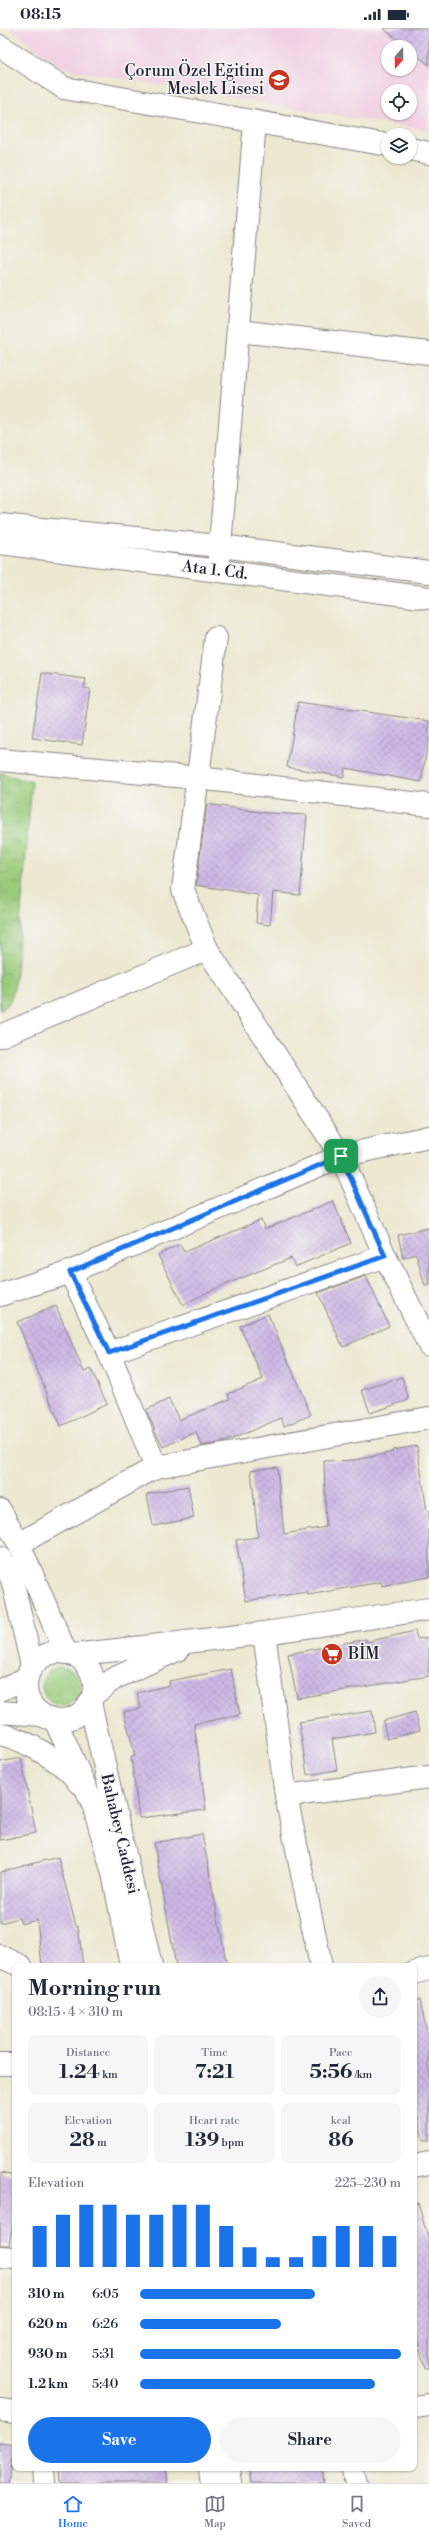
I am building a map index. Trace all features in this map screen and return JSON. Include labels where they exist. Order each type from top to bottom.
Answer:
[{"type":"street","points":[[0,46],[64,88],[381,144]]},
{"type":"street","points":[[218,570],[255,122]]},
{"type":"street","points":[[417,150],[429,152]]},
{"type":"street","points":[[238,331],[429,353]]},
{"type":"street","name":"Ata 1. Cd.","points":[[0,525],[220,546],[429,572]]},
{"type":"street","name":"Ata 1. Cd.","points":[[0,543],[429,598]]},
{"type":"street","points":[[216,638],[182,890],[207,949],[341,1156],[385,1256],[429,1345]]},
{"type":"street","points":[[0,760],[198,778],[429,804]]},
{"type":"street","points":[[0,1036],[207,949]]},
{"type":"street","points":[[0,1295],[70,1272],[341,1156],[429,1137]]},
{"type":"street","points":[[109,1353],[385,1256]]},
{"type":"street","points":[[70,1272],[109,1353],[156,1467]]},
{"type":"street","points":[[19,1544],[156,1467],[429,1418]]},
{"type":"street","points":[[0,1510],[19,1544],[69,1654],[88,1667],[94,1685],[91,1699]]},
{"type":"street","points":[[0,1558],[12,1579],[30,1672],[28,1699],[48,1717]]},
{"type":"street","points":[[0,1690],[30,1672],[47,1655],[195,1642],[429,1609]]},
{"type":"street","points":[[264,1633],[286,1796],[320,1963]]},
{"type":"street","points":[[0,1712],[48,1717],[75,1717],[91,1699],[115,1678],[195,1642]]},
{"type":"street","name":"Bahabey Caddesi","points":[[91,1699],[150,1963]]},
{"type":"street","name":"Bahabey Caddesi","points":[[48,1717],[93,1804],[113,1873],[130,1963]]},
{"type":"street","points":[[0,1734],[33,1747],[52,1759],[76,1779],[93,1804]]},
{"type":"street","points":[[286,1796],[429,1777]]},
{"type":"street","points":[[0,1956],[15,1963]]},
{"type":"street","points":[[417,1972],[429,1969]]},
{"type":"street","points":[[0,2064],[12,2064]]},
{"type":"street","points":[[417,2165],[429,2163]]},
{"type":"street","points":[[0,2257],[12,2258]]},
{"type":"street","points":[[417,2407],[429,2406]]},
{"type":"street","points":[[0,2410],[12,2412]]},
{"type":"street","points":[[43,2471],[44,2483]]},
{"type":"street","points":[[210,2471],[212,2483]]},
{"type":"street","points":[[229,2471],[231,2483]]},
{"type":"street","points":[[353,2471],[356,2483]]},
{"type":"shaded area","name":"Çorum Özel Eğitim Meslek Lisesi","points":[[8,28],[429,28],[429,131],[60,68]]},
{"type":"green space","points":[[0,773],[32,782],[15,984],[10,1002],[0,1011]]},
{"type":"green space","points":[[61,1667],[71,1670],[77,1676],[80,1686],[77,1696],[71,1702],[61,1705],[51,1702],[45,1696],[42,1686],[45,1676],[51,1670]]},
{"type":"building","points":[[383,28],[429,28],[429,65],[417,56],[417,40],[398,40]]},
{"type":"building","points":[[42,673],[86,679],[84,688],[90,689],[82,745],[32,738]]},
{"type":"building","points":[[298,702],[429,721],[429,737],[421,782],[345,768],[344,777],[287,767]]},
{"type":"building","points":[[207,804],[266,813],[307,815],[300,895],[273,892],[270,925],[256,923],[258,895],[196,885]]},
{"type":"building","points":[[333,1201],[351,1243],[295,1267],[291,1258],[212,1290],[183,1305],[158,1255],[180,1244],[184,1252],[261,1220],[265,1229]]},
{"type":"building","points":[[429,1228],[429,1285],[425,1286],[416,1254],[403,1258],[398,1235]]},
{"type":"building","points":[[366,1276],[389,1326],[343,1347],[318,1293]]},
{"type":"building","points":[[56,1306],[84,1372],[91,1369],[107,1404],[61,1426],[17,1322]]},
{"type":"building","points":[[268,1314],[311,1415],[284,1426],[281,1418],[227,1441],[202,1446],[196,1432],[163,1447],[146,1410],[169,1399],[179,1420],[230,1399],[228,1394],[263,1379],[240,1326]]},
{"type":"building","points":[[402,1377],[409,1400],[370,1413],[362,1390]]},
{"type":"building","points":[[417,1446],[427,1511],[429,1511],[429,1577],[382,1586],[381,1582],[308,1595],[307,1592],[246,1601],[236,1540],[258,1537],[251,1470],[277,1467],[284,1534],[326,1527],[324,1461],[356,1460],[393,1452],[392,1450]]},
{"type":"building","points":[[188,1486],[194,1518],[153,1526],[147,1494]]},
{"type":"building","points":[[415,1631],[417,1639],[429,1637],[429,1676],[297,1698],[288,1654],[366,1639],[366,1642]]},
{"type":"building","points":[[231,1669],[240,1715],[194,1724],[206,1810],[139,1818],[131,1757],[135,1756],[124,1712],[141,1708],[137,1693],[170,1685],[169,1681]]},
{"type":"building","points":[[372,1711],[375,1732],[332,1739],[337,1770],[307,1775],[299,1722]]},
{"type":"building","points":[[415,1712],[420,1730],[387,1739],[383,1721]]},
{"type":"building","points":[[21,1758],[36,1833],[0,1840],[0,1762]]},
{"type":"building","points":[[202,1834],[226,1963],[175,1963],[154,1843]]},
{"type":"building","points":[[58,1857],[76,1926],[78,1925],[83,1963],[42,1963],[37,1920],[21,1924],[19,1918],[0,1923],[0,1872]]},
{"type":"building","points":[[417,2000],[420,2000],[429,2042],[429,2141],[423,2141],[417,2113]]},
{"type":"building","points":[[0,2173],[12,2175],[12,2228],[9,2245],[0,2245]]},
{"type":"building","points":[[417,2203],[429,2242],[429,2368],[425,2368],[417,2340]]},
{"type":"building","points":[[0,2443],[12,2445],[12,2458],[8,2483],[0,2483]]},
{"type":"building","points":[[59,2471],[166,2471],[168,2483],[60,2483]]},
{"type":"building","points":[[249,2471],[321,2471],[323,2483],[251,2483]]},
{"type":"place","name":"Çorum Özel Eğitim Meslek Lisesi","points":[[279,80]]},
{"type":"place","name":"BİM","points":[[332,1654]]},
{"type":"route","points":[[341,1156],[385,1256],[109,1353],[70,1272],[341,1156]]}]
